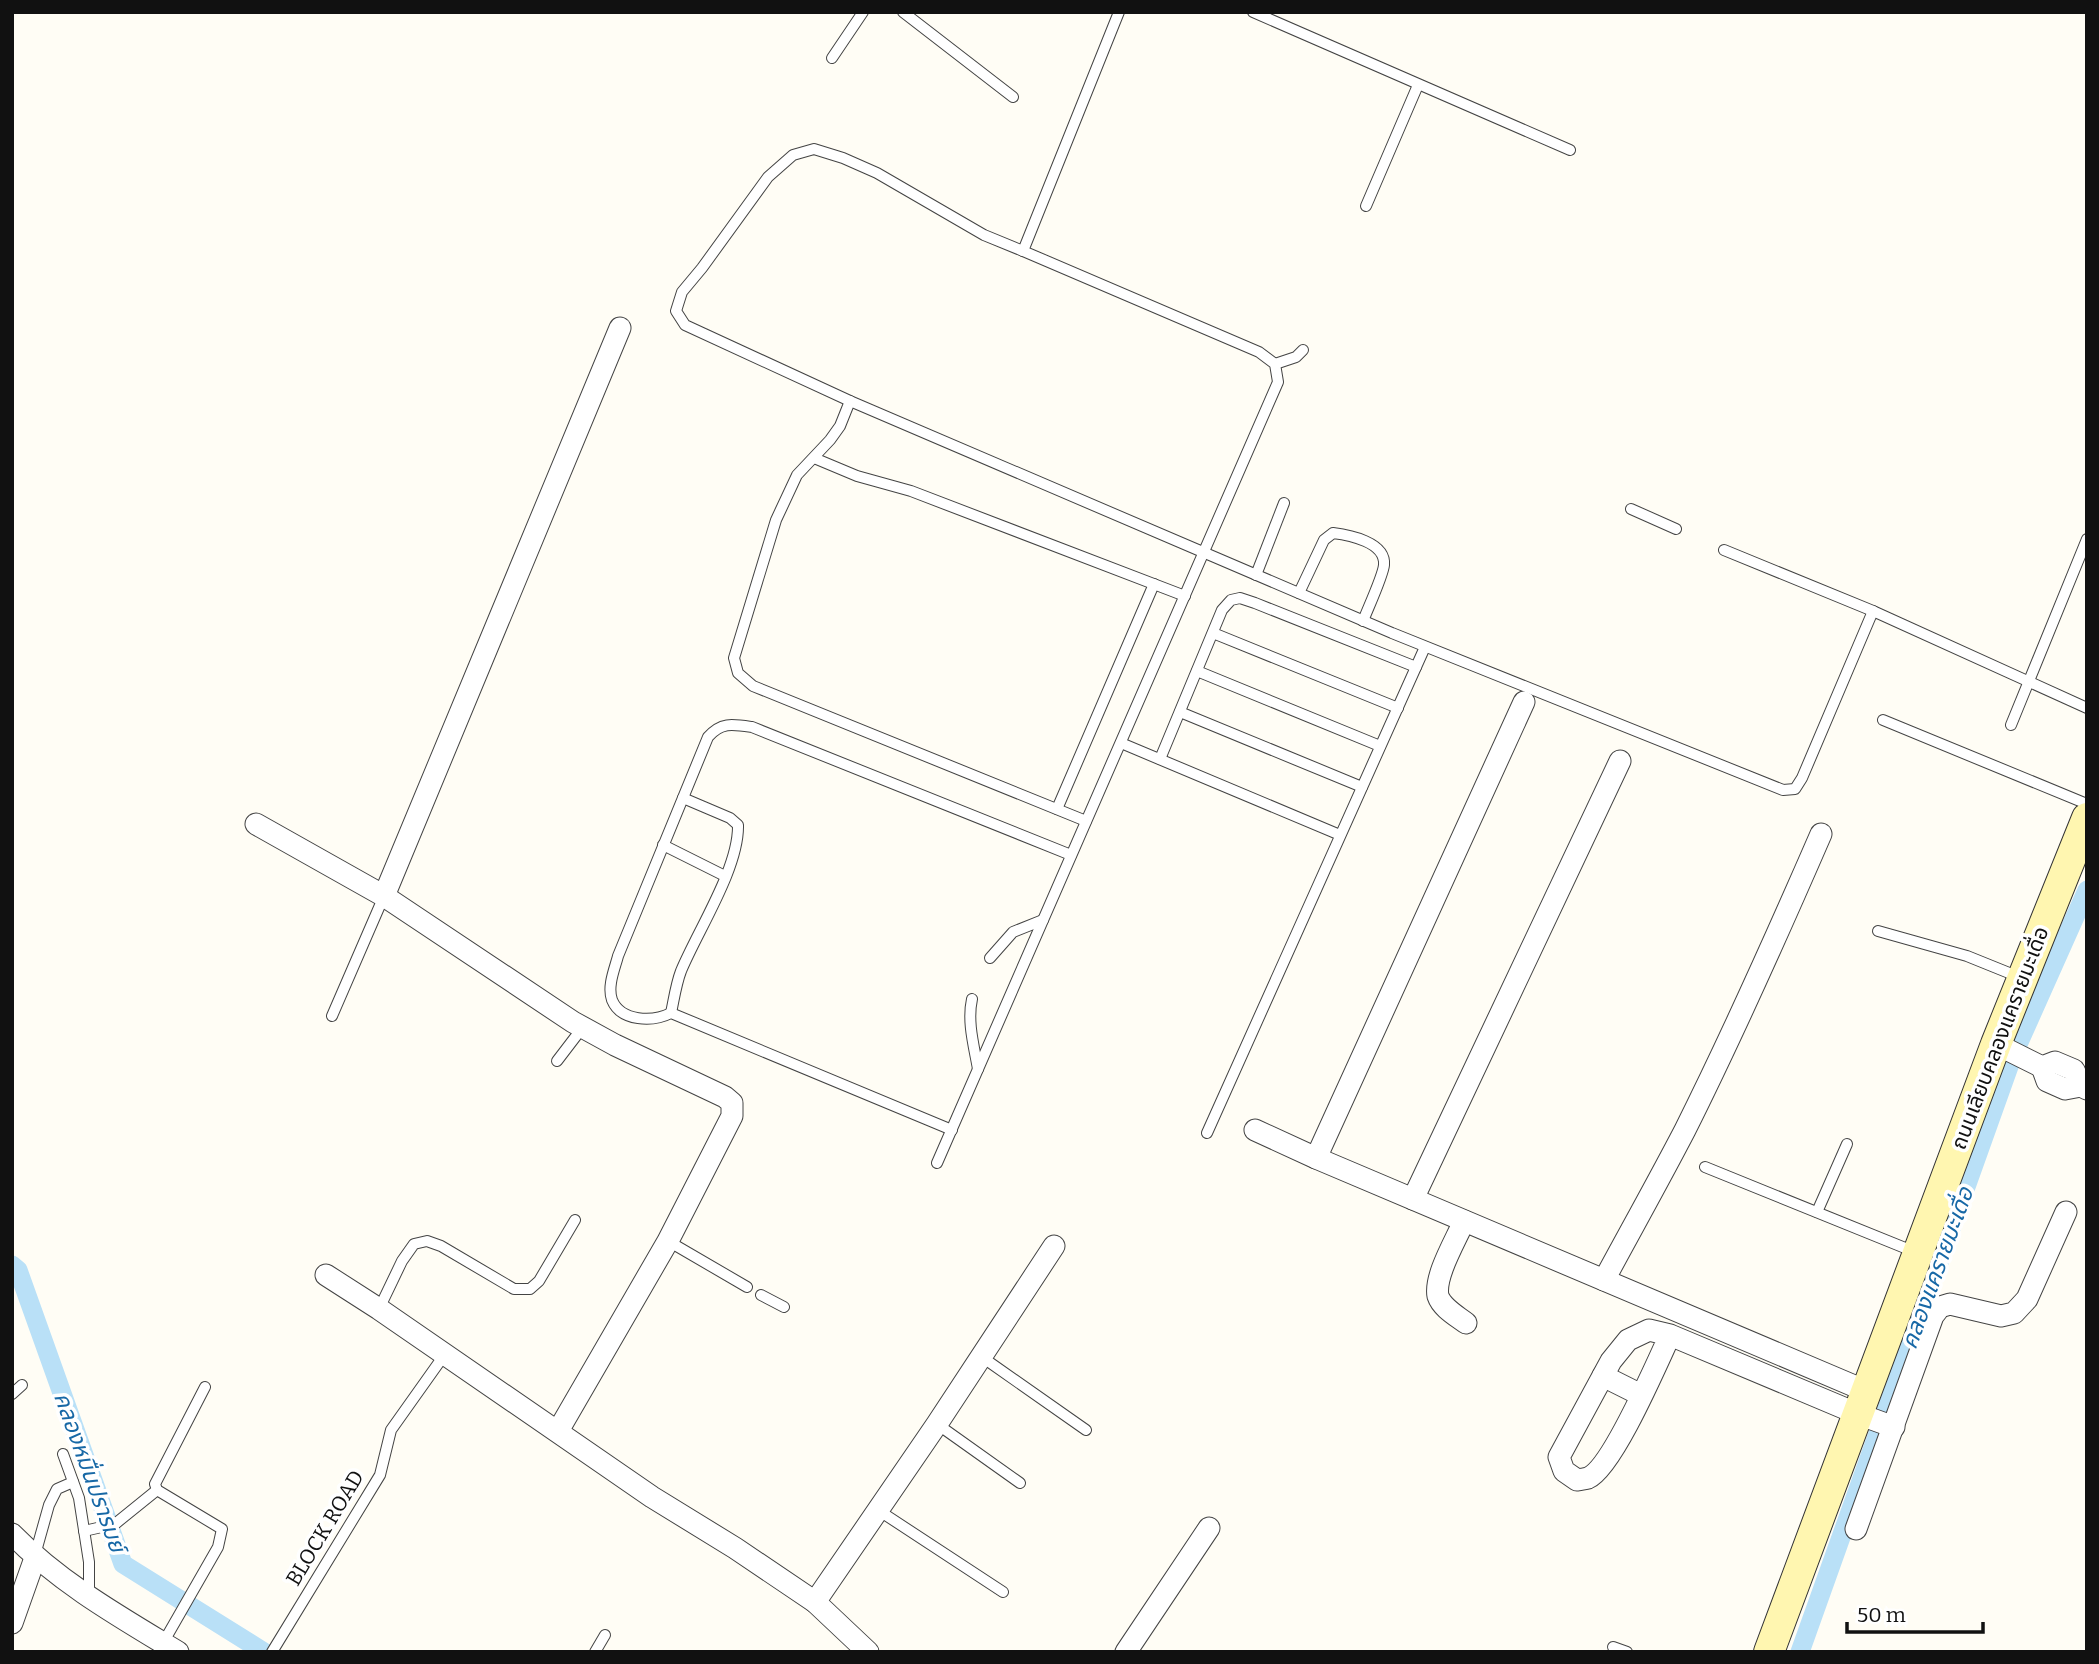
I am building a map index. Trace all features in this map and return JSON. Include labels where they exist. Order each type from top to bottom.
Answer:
[{"type":"street","points":[[384,896],[620,328]]},
{"type":"street","points":[[1316,1158],[1524,702]]},
{"type":"street","points":[[1413,1199],[1620,761]]},
{"type":"street","name":"ถนนเลียบคลองแครายมะเดื่อ","points":[[1769,1652],[1873,1414],[1918,1253],[2006,1050],[2022,978],[2087,818]]},
{"type":"street","points":[[256,824],[384,896],[583,1027],[725,1097],[732,1103],[732,1116],[668,1241],[558,1431]]},
{"type":"street","points":[[1604,1280],[1684,1132],[1725,1048],[1821,834]]},
{"type":"street","points":[[2006,1050],[2042,1067],[2047,1081],[2065,1089],[2084,1087]]},
{"type":"street","points":[[1255,1130],[1604,1280],[1873,1414]]},
{"type":"street","points":[[1856,1529],[1873,1414],[1933,1316],[1940,1307],[1950,1304],[2001,1316],[2014,1313],[2027,1299],[2066,1212]]},
{"type":"street","points":[[1464,1221],[1440,1275],[1438,1295],[1445,1307],[1466,1323]]},
{"type":"street","points":[[815,1602],[1054,1246]]},
{"type":"street","points":[[326,1275],[379,1308],[652,1497],[815,1602],[868,1652]]},
{"type":"street","points":[[1670,1335],[1614,1451],[1589,1478],[1577,1480],[1564,1471],[1559,1457],[1611,1361],[1628,1340],[1649,1330],[1670,1335],[1873,1414]]},
{"type":"street","points":[[1603,1376],[1641,1395]]},
{"type":"street","points":[[1126,1652],[1209,1528]]},
{"type":"street","points":[[12,1534],[35,1558],[89,1597],[171,1647]]},
{"type":"street","points":[[12,1623],[35,1558]]},
{"type":"lane","points":[[832,58],[863,12]]},
{"type":"lane","points":[[902,12],[1013,97]]},
{"type":"lane","points":[[1023,251],[1119,12]]},
{"type":"lane","points":[[1253,12],[1570,150]]},
{"type":"lane","points":[[1366,206],[1418,85]]},
{"type":"lane","points":[[937,1163],[1204,553],[1278,382],[1275,364],[1259,352],[984,235],[877,173],[814,149],[793,155],[768,177],[702,268],[681,292],[676,311],[685,325],[850,401],[1204,553],[1299,593],[1363,621],[1783,790],[1795,789],[1802,778],[1873,611]]},
{"type":"lane","points":[[1275,364],[1296,357],[1303,350]]},
{"type":"lane","points":[[850,401],[840,426],[797,475],[785,498],[734,658],[738,673],[753,685],[1086,821]]},
{"type":"lane","points":[[814,458],[856,476],[911,491],[1185,596]]},
{"type":"lane","points":[[1256,575],[1284,503]]},
{"type":"lane","points":[[1631,509],[1676,529]]},
{"type":"lane","points":[[1299,593],[1324,540],[1333,533],[1346,534],[1375,546],[1382,554],[1384,564],[1363,621]]},
{"type":"lane","points":[[2011,725],[2087,539]]},
{"type":"lane","points":[[1724,550],[1873,611],[2087,708]]},
{"type":"lane","points":[[1057,810],[1154,584]]},
{"type":"lane","points":[[1160,759],[1222,610],[1231,600],[1240,598],[1416,667]]},
{"type":"lane","points":[[1213,633],[1398,708]]},
{"type":"lane","points":[[1207,1133],[1425,647]]},
{"type":"lane","points":[[1197,671],[1380,746]]},
{"type":"lane","points":[[1180,712],[1362,787]]},
{"type":"lane","points":[[1884,720],[2087,804]]},
{"type":"lane","points":[[952,1130],[671,1013],[660,1018],[646,1019],[624,1014],[612,999],[611,983],[618,956],[708,737],[716,727],[751,727],[1071,855]]},
{"type":"lane","points":[[1121,743],[1340,835]]},
{"type":"lane","points":[[671,1013],[681,971],[733,860],[739,837],[738,825],[730,818],[682,798]]},
{"type":"lane","points":[[663,845],[725,876]]},
{"type":"lane","points":[[332,1016],[384,896]]},
{"type":"lane","points":[[990,958],[1013,932],[1043,920]]},
{"type":"lane","points":[[1878,932],[1967,956],[2022,978]]},
{"type":"lane","points":[[972,999],[972,1037],[978,1069]]},
{"type":"lane","points":[[557,1061],[583,1027]]},
{"type":"lane","points":[[1817,1212],[1847,1144]]},
{"type":"lane","points":[[1704,1167],[1918,1253]]},
{"type":"lane","points":[[379,1308],[402,1261],[414,1244],[427,1241],[441,1246],[514,1289],[530,1289],[539,1281],[575,1220]]},
{"type":"lane","points":[[668,1241],[747,1287]]},
{"type":"lane","points":[[761,1295],[784,1307]]},
{"type":"lane","name":"BLOCK ROAD","points":[[273,1650],[380,1475],[391,1430],[445,1354]]},
{"type":"lane","points":[[982,1357],[1086,1430]]},
{"type":"lane","points":[[12,1394],[22,1385]]},
{"type":"lane","points":[[171,1647],[180,1613],[218,1548],[222,1529],[157,1490],[155,1483],[205,1387]]},
{"type":"lane","points":[[937,1424],[1020,1483]]},
{"type":"lane","points":[[63,1454],[79,1499],[89,1562],[89,1597]]},
{"type":"lane","points":[[35,1558],[49,1505],[57,1489],[73,1482]]},
{"type":"lane","points":[[84,1531],[116,1524],[157,1490]]},
{"type":"lane","points":[[878,1510],[1003,1592]]},
{"type":"lane","points":[[595,1652],[605,1635]]},
{"type":"lane","points":[[1613,1647],[1628,1652]]},
{"type":"waterway","name":"คลองแครายมะเดื่อ","points":[[1800,1652],[2012,1058],[2087,890]]},
{"type":"waterway","name":"คลองหมื่นปรารมย์","points":[[12,1265],[18,1270],[123,1564],[264,1652]]}]
